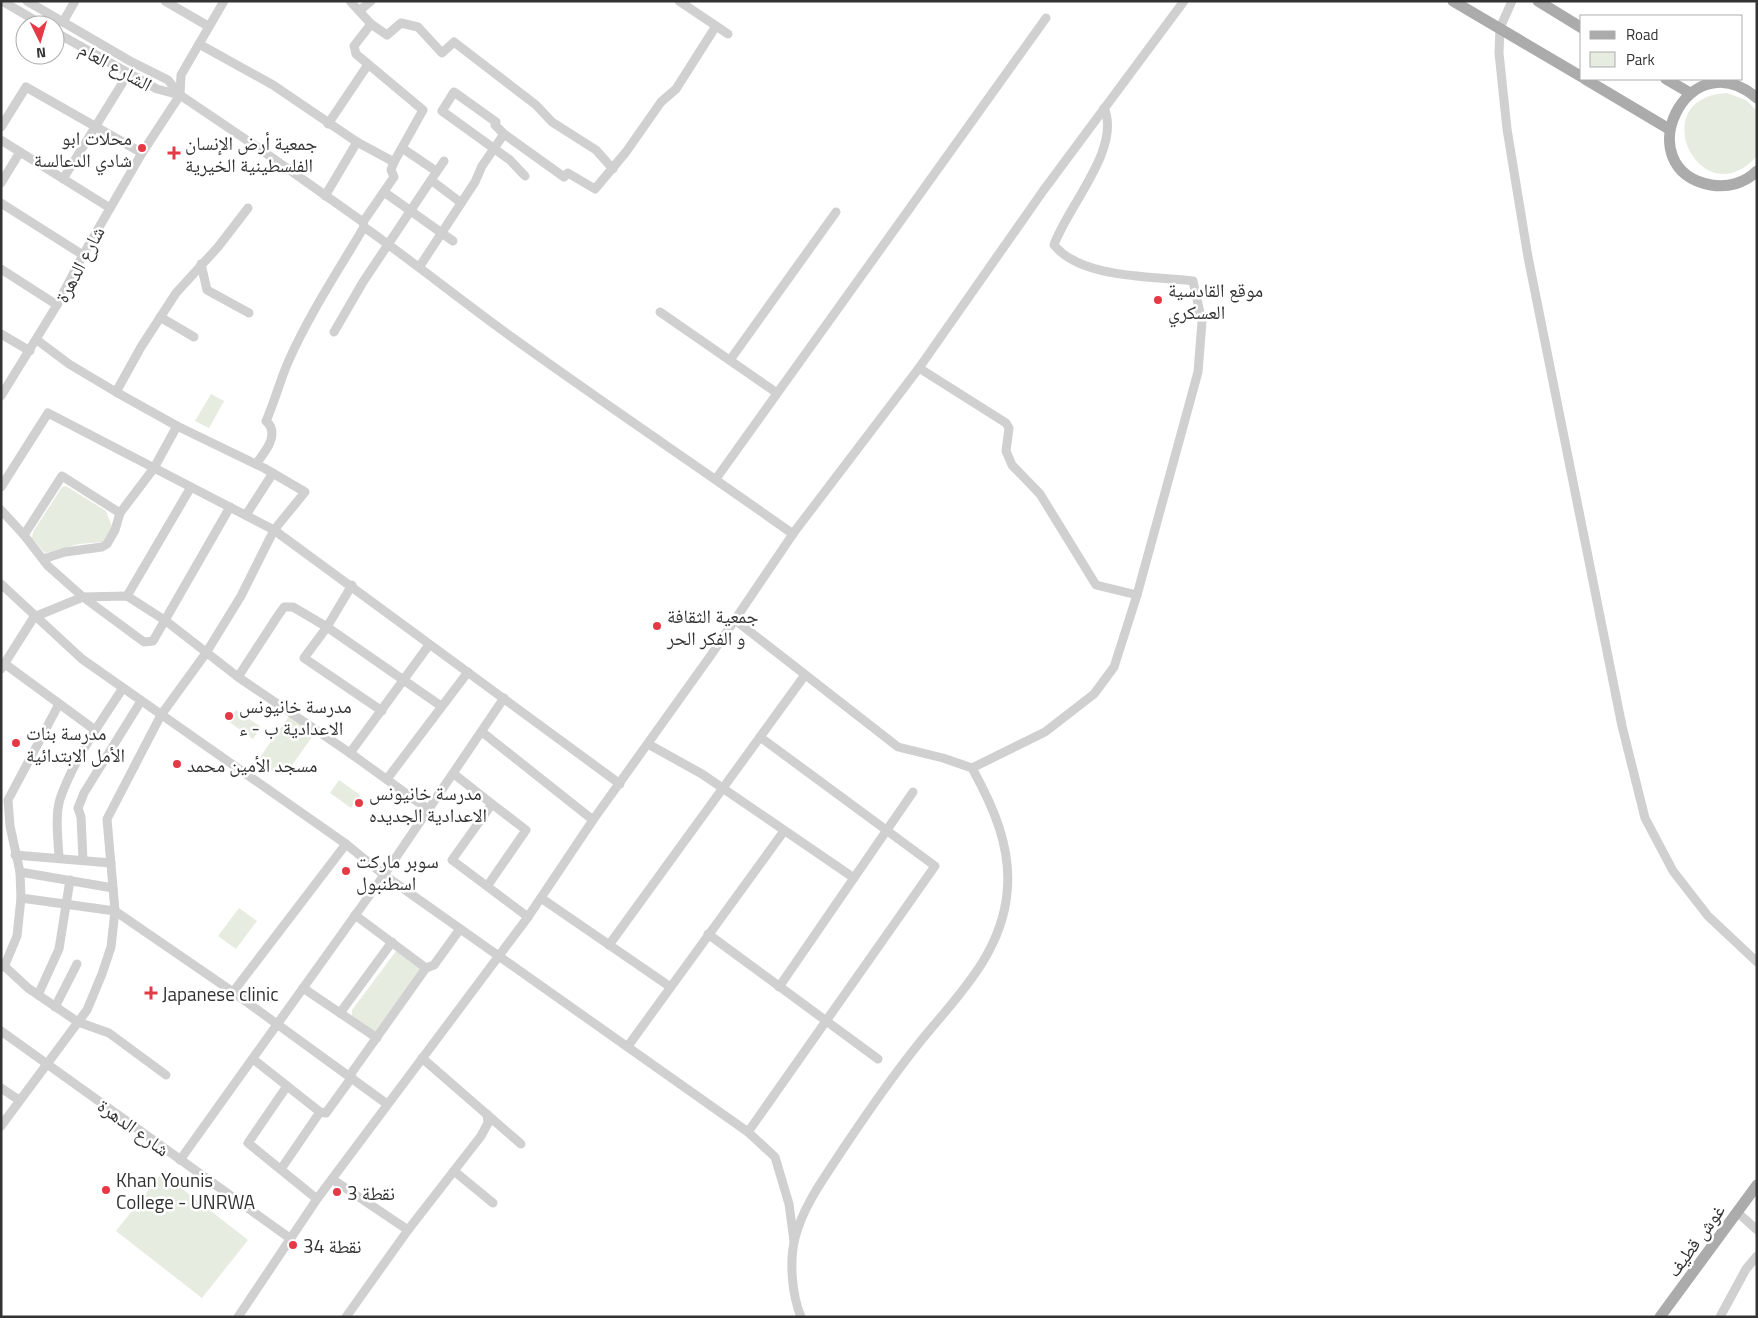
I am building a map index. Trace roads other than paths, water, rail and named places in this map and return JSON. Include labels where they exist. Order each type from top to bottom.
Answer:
[{"type":"main road","points":[[1453,1],[1580,76]]},
{"type":"main road","points":[[1538,1],[1580,27]]},
{"type":"main road","points":[[1587,80],[1669,129]]},
{"type":"main road","points":[[1668,80],[1690,93]]},
{"type":"main road","points":[[1755,175],[1736,184],[1720,186],[1703,183],[1688,175],[1677,162],[1670,146],[1669,129],[1676,109],[1690,93],[1704,86],[1719,83],[1735,85],[1749,91],[1757,98]]},
{"type":"main road","name":"غوش قطيف","points":[[1660,1317],[1757,1185]]},
{"type":"street","points":[[27,1],[51,15]]},
{"type":"street","points":[[65,18],[75,1]]},
{"type":"street","points":[[165,1],[208,26]]},
{"type":"street","points":[[180,95],[182,75],[208,26],[224,1]]},
{"type":"street","points":[[350,1],[372,24],[387,35],[401,23],[418,27],[442,53],[454,42],[536,105],[552,122],[596,150],[613,169]]},
{"type":"street","points":[[360,10],[371,1]]},
{"type":"street","points":[[679,1],[728,34]]},
{"type":"street","points":[[239,1316],[317,1199],[528,917],[593,820],[735,620],[793,534],[919,368],[1043,191],[1184,1]]},
{"type":"street","points":[[1512,1],[1500,28],[1499,53],[1506,120],[1528,257],[1622,726],[1646,818],[1673,871],[1708,916],[1757,962]]},
{"type":"street","points":[[2,2],[25,15]]},
{"type":"street","points":[[718,476],[1046,18]]},
{"type":"street","points":[[65,23],[130,62],[168,80],[180,95],[258,147],[420,266],[442,286],[514,339],[793,534]]},
{"type":"street","points":[[256,464],[270,444],[271,430],[266,421],[277,398],[288,362],[308,322],[394,177],[391,170],[394,162],[423,110],[367,66],[356,54],[354,46],[372,24]]},
{"type":"street","points":[[525,176],[510,160],[442,111],[454,92],[496,122],[495,125],[504,134],[564,177],[568,173],[594,189],[613,169],[661,102],[676,89],[716,26]]},
{"type":"street","name":"الشارع العام","points":[[65,38],[157,89],[180,95]]},
{"type":"street","points":[[199,44],[273,85],[328,124],[394,162]]},
{"type":"street","points":[[328,124],[367,66]]},
{"type":"street","points":[[63,179],[97,127],[128,74]]},
{"type":"street","points":[[1,127],[26,87],[142,153]]},
{"type":"street","name":"شارع الدهرة","points":[[1,396],[37,340],[83,255],[142,153],[180,95]]},
{"type":"street","points":[[972,768],[1045,732],[1094,694],[1114,667],[1137,596],[1198,372],[1202,322],[1193,281],[1092,269],[1068,258],[1054,245],[1105,146],[1109,118],[1104,108]]},
{"type":"street","points":[[420,266],[504,134]]},
{"type":"street","points":[[1,140],[110,208]]},
{"type":"street","points":[[325,196],[357,142]]},
{"type":"street","points":[[402,148],[436,171]]},
{"type":"street","points":[[1,183],[20,152]]},
{"type":"street","points":[[334,332],[387,243],[444,161]]},
{"type":"street","points":[[431,180],[460,202]]},
{"type":"street","points":[[384,192],[453,241]]},
{"type":"street","points":[[2,204],[83,255]]},
{"type":"street","points":[[116,392],[176,293],[218,246],[248,208]]},
{"type":"street","points":[[730,360],[836,212]]},
{"type":"street","points":[[201,264],[208,290],[249,313]]},
{"type":"street","points":[[1,269],[57,305]]},
{"type":"street","points":[[660,312],[777,393]]},
{"type":"street","points":[[160,317],[174,327],[194,337]]},
{"type":"street","points":[[1,334],[30,351]]},
{"type":"street","points":[[1,1126],[87,1010],[108,956],[115,912],[107,819],[161,715],[206,653],[241,596],[274,530],[305,492],[256,464],[177,426],[116,392],[69,364],[37,340]]},
{"type":"street","points":[[919,368],[1006,423],[1008,428],[1006,451],[1012,464],[1040,494],[1096,585],[1137,596]]},
{"type":"street","points":[[1,488],[48,413],[274,530],[620,784]]},
{"type":"street","points":[[43,558],[65,552],[102,547],[107,544],[115,530],[120,513],[154,468],[177,426]]},
{"type":"street","points":[[246,515],[273,473]]},
{"type":"street","points":[[24,535],[62,476],[120,513]]},
{"type":"street","points":[[127,596],[191,486]]},
{"type":"street","points":[[1,510],[24,535],[48,566],[83,597],[144,642],[152,641],[166,621],[230,507]]},
{"type":"street","points":[[1,584],[34,617],[82,659],[346,844],[384,875],[748,1132],[776,1157],[789,1204],[794,1241],[794,1289],[801,1317]]},
{"type":"street","points":[[352,586],[327,627],[304,658],[382,711]]},
{"type":"street","points":[[95,730],[3,666],[34,617],[83,597],[127,596],[166,621],[238,677],[350,753],[429,810]]},
{"type":"street","points":[[238,677],[284,608],[293,606],[327,627],[440,706]]},
{"type":"street","points":[[735,620],[898,747],[943,758],[972,768],[998,821],[1004,850],[1008,892],[999,928],[980,968],[895,1075],[814,1193],[804,1210],[794,1241]]},
{"type":"street","points":[[350,753],[404,682],[429,645]]},
{"type":"street","points":[[387,779],[440,706],[468,672]]},
{"type":"street","points":[[609,945],[805,675]]},
{"type":"street","points":[[59,857],[57,834],[60,801],[95,730],[123,688]]},
{"type":"street","points":[[180,1160],[384,875],[504,698]]},
{"type":"street","points":[[83,860],[81,817],[78,808],[84,792],[141,701]]},
{"type":"street","points":[[58,704],[5,799],[20,872],[21,898],[17,936],[3,965],[55,1007],[78,1022],[109,1033],[166,1076]]},
{"type":"street","points":[[482,732],[593,820]]},
{"type":"street","points":[[748,1132],[935,866],[760,737]]},
{"type":"street","points":[[648,744],[722,788],[854,878]]},
{"type":"street","points":[[454,774],[526,830],[488,885]]},
{"type":"street","points":[[779,987],[913,792]]},
{"type":"street","points":[[492,804],[452,860],[488,885],[528,917]]},
{"type":"street","points":[[1,832],[10,826]]},
{"type":"street","points":[[628,1046],[784,832]]},
{"type":"street","points":[[233,992],[346,844]]},
{"type":"street","points":[[15,855],[59,857],[111,863]]},
{"type":"street","points":[[20,872],[113,888]]},
{"type":"street","points":[[38,995],[58,956],[70,880]]},
{"type":"street","points":[[21,898],[115,912],[233,992],[387,1104]]},
{"type":"street","points":[[541,898],[669,986]]},
{"type":"street","points":[[355,915],[426,968]]},
{"type":"street","points":[[253,1058],[320,1112],[326,1113],[426,968],[434,965],[460,929]]},
{"type":"street","points":[[708,934],[878,1059]]},
{"type":"street","points":[[340,1013],[392,942]]},
{"type":"street","points":[[55,1007],[77,964]]},
{"type":"street","points":[[303,988],[377,1038]]},
{"type":"street","name":"شارع الدهرة","points":[[1,1031],[291,1240]]},
{"type":"street","points":[[422,1058],[521,1144]]},
{"type":"street","points":[[287,1086],[248,1143],[317,1199]]},
{"type":"street","points":[[1,1088],[19,1100]]},
{"type":"street","points":[[281,1170],[320,1112]]},
{"type":"street","points":[[346,1317],[408,1230],[481,1136],[488,1123],[486,1114]]},
{"type":"street","points":[[454,1171],[493,1203]]},
{"type":"street","points":[[332,1179],[408,1230]]},
{"type":"street","points":[[1737,1212],[1757,1230]]},
{"type":"street","points":[[1720,1317],[1746,1268],[1757,1256]]},
{"type":"place","name":"محلات ابو شادي الدعالسة","points":[[142,148]]},
{"type":"place","name":"جمعية أرض الإنسان الفلسطينية الخيرية","points":[[174,153]]},
{"type":"place","name":"موقع القادسية العسكري","points":[[1158,300]]},
{"type":"place","name":"جمعية الثقافة و الفكر الحر","points":[[657,626]]},
{"type":"place","name":"مدرسة خانيونس الاعدادية ب - ء","points":[[229,716]]},
{"type":"place","name":"مدرسة بنات الأمل الابتدائية","points":[[16,743]]},
{"type":"place","name":"مسجد الأمين محمد","points":[[177,764]]},
{"type":"place","name":"مدرسة خانيونس الاعدادية الجديده","points":[[359,803]]},
{"type":"place","name":"سوبر ماركت اسطنبول","points":[[346,871]]},
{"type":"place","name":"Japanese clinic","points":[[151,993]]},
{"type":"place","name":"Khan Younis College - UNRWA","points":[[106,1190]]},
{"type":"place","name":"نقطة 3","points":[[337,1192]]},
{"type":"place","name":"نقطة 34","points":[[293,1245]]}]
